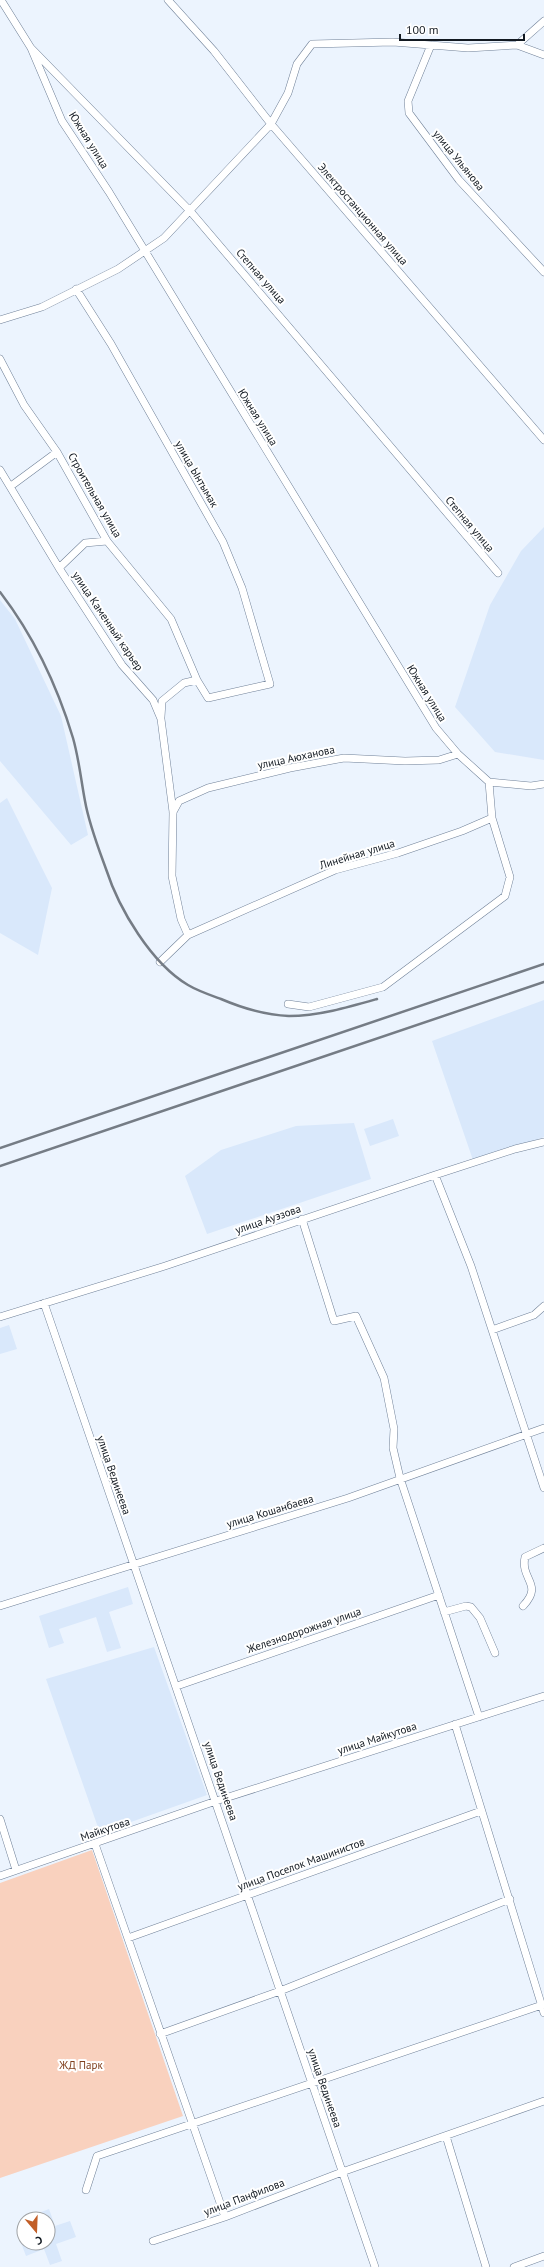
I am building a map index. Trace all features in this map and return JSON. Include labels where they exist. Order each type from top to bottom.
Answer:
[{"type":"street","name":"Степная улица","points":[[1,0],[31,48],[191,212],[498,573]]},
{"type":"street","name":"Электростанционная улица","points":[[168,0],[214,52],[271,124],[544,440]]},
{"type":"street","points":[[517,44],[544,21]]},
{"type":"street","points":[[0,320],[42,307],[118,269],[164,238],[191,212],[271,124],[288,94],[297,64],[312,44],[393,42],[468,48],[517,44],[544,55]]},
{"type":"street","name":"улица Ульянова","points":[[431,45],[408,101],[409,113],[459,180],[544,272]]},
{"type":"street","name":"Южная улица","points":[[31,48],[62,121],[109,192],[144,252],[436,728],[458,754],[489,782]]},
{"type":"street","name":"улица Ынтымак","points":[[76,289],[111,344],[223,542],[242,588],[270,684]]},
{"type":"street","name":"Строительная улица","points":[[0,359],[24,405],[57,452],[107,541],[171,619],[196,680],[208,698],[270,684]]},
{"type":"street","points":[[11,486],[57,452]]},
{"type":"street","name":"улица Каменный карьер","points":[[0,470],[59,568],[122,665],[153,700],[161,719],[173,812],[172,876],[181,919],[188,935]]},
{"type":"street","points":[[59,568],[85,544],[107,541]]},
{"type":"street","points":[[161,719],[162,701],[184,683],[196,680]]},
{"type":"street","name":"улица Аюханова","points":[[173,812],[179,801],[208,788],[290,768],[344,758],[404,761],[439,760],[458,754]]},
{"type":"street","points":[[288,1004],[309,1008],[384,987],[505,896],[510,877],[492,818],[489,782],[531,786],[544,784]]},
{"type":"street","name":"Линейная улица","points":[[160,962],[188,935],[335,870],[398,853],[462,831],[492,818]]},
{"type":"street","name":"улица Ауэзова","points":[[0,1317],[165,1266],[515,1149],[544,1142]]},
{"type":"street","points":[[435,1175],[471,1266],[544,1488]]},
{"type":"street","points":[[302,1219],[334,1321],[356,1316],[384,1378],[394,1429],[393,1448],[400,1478],[479,1717]]},
{"type":"street","name":"улица Вединеева","points":[[44,1303],[133,1565],[177,1686],[375,2267]]},
{"type":"street","points":[[492,1330],[534,1315],[544,1306]]},
{"type":"street","name":"улица Кошанбаева","points":[[0,1606],[276,1522],[544,1428]]},
{"type":"street","points":[[523,1606],[531,1597],[533,1592],[525,1566],[525,1557],[544,1548]]},
{"type":"street","name":"Железнодорожная улица","points":[[177,1686],[439,1595]]},
{"type":"street","points":[[444,1612],[466,1606],[471,1607],[480,1618],[495,1653]]},
{"type":"street","name":"улица Майкутова","points":[[216,1801],[544,1696]]},
{"type":"street","points":[[455,1724],[544,2013]]},
{"type":"street","name":"Майкутова","points":[[0,1876],[216,1801]]},
{"type":"street","name":"улица Поселок Машинистов","points":[[128,1938],[481,1810]]},
{"type":"street","points":[[0,1819],[16,1870]]},
{"type":"street","points":[[95,1844],[225,2217]]},
{"type":"street","points":[[160,2034],[280,1991],[510,1899]]},
{"type":"street","points":[[86,2190],[97,2156],[542,2005]]},
{"type":"street","points":[[342,2172],[544,2101]]},
{"type":"street","points":[[446,2136],[486,2267]]},
{"type":"street","name":"улица Панфилова","points":[[153,2241],[225,2217],[342,2172]]},
{"type":"street","points":[[514,2267],[544,2256]]},
{"type":"shaded area","points":[[544,527],[544,760],[495,752],[455,707],[490,605],[521,551]]},
{"type":"shaded area","points":[[0,600],[15,619],[61,716],[88,835],[71,845],[0,761]]},
{"type":"shaded area","points":[[7,798],[52,888],[38,955],[0,933],[0,803]]},
{"type":"shaded area","points":[[544,1000],[544,1137],[474,1163],[432,1041]]},
{"type":"shaded area","points":[[393,1119],[399,1136],[370,1146],[364,1129]]},
{"type":"shaded area","points":[[354,1123],[371,1179],[207,1234],[185,1176],[221,1150],[296,1126]]},
{"type":"shaded area","points":[[9,1325],[17,1349],[0,1354],[0,1328]]},
{"type":"shaded area","points":[[128,1587],[133,1604],[109,1612],[121,1648],[107,1652],[96,1617],[59,1629],[64,1643],[49,1648],[39,1616]]},
{"type":"shaded area","points":[[154,1647],[207,1795],[100,1833],[46,1679]]},
{"type":"shaded area","points":[[70,2221],[76,2237],[56,2244],[56,2226]]},
{"type":"shaded area","points":[[56,2244],[62,2261],[50,2265],[45,2251],[56,2251]]},
{"type":"shaded area","points":[[24,2251],[39,2251],[26,2256]]},
{"type":"green space","name":"ЖД Парк","points":[[92,1850],[183,2116],[0,2178],[0,1883]]},
{"type":"railway","points":[[0,592],[12,608],[43,661],[67,718],[75,746],[89,818],[112,885],[119,901],[138,934],[161,963],[188,985],[204,993],[237,1005],[271,1014],[300,1016],[322,1013],[377,999]]},
{"type":"railway","points":[[0,1148],[544,964]]},
{"type":"railway","points":[[0,1166],[544,982]]}]
